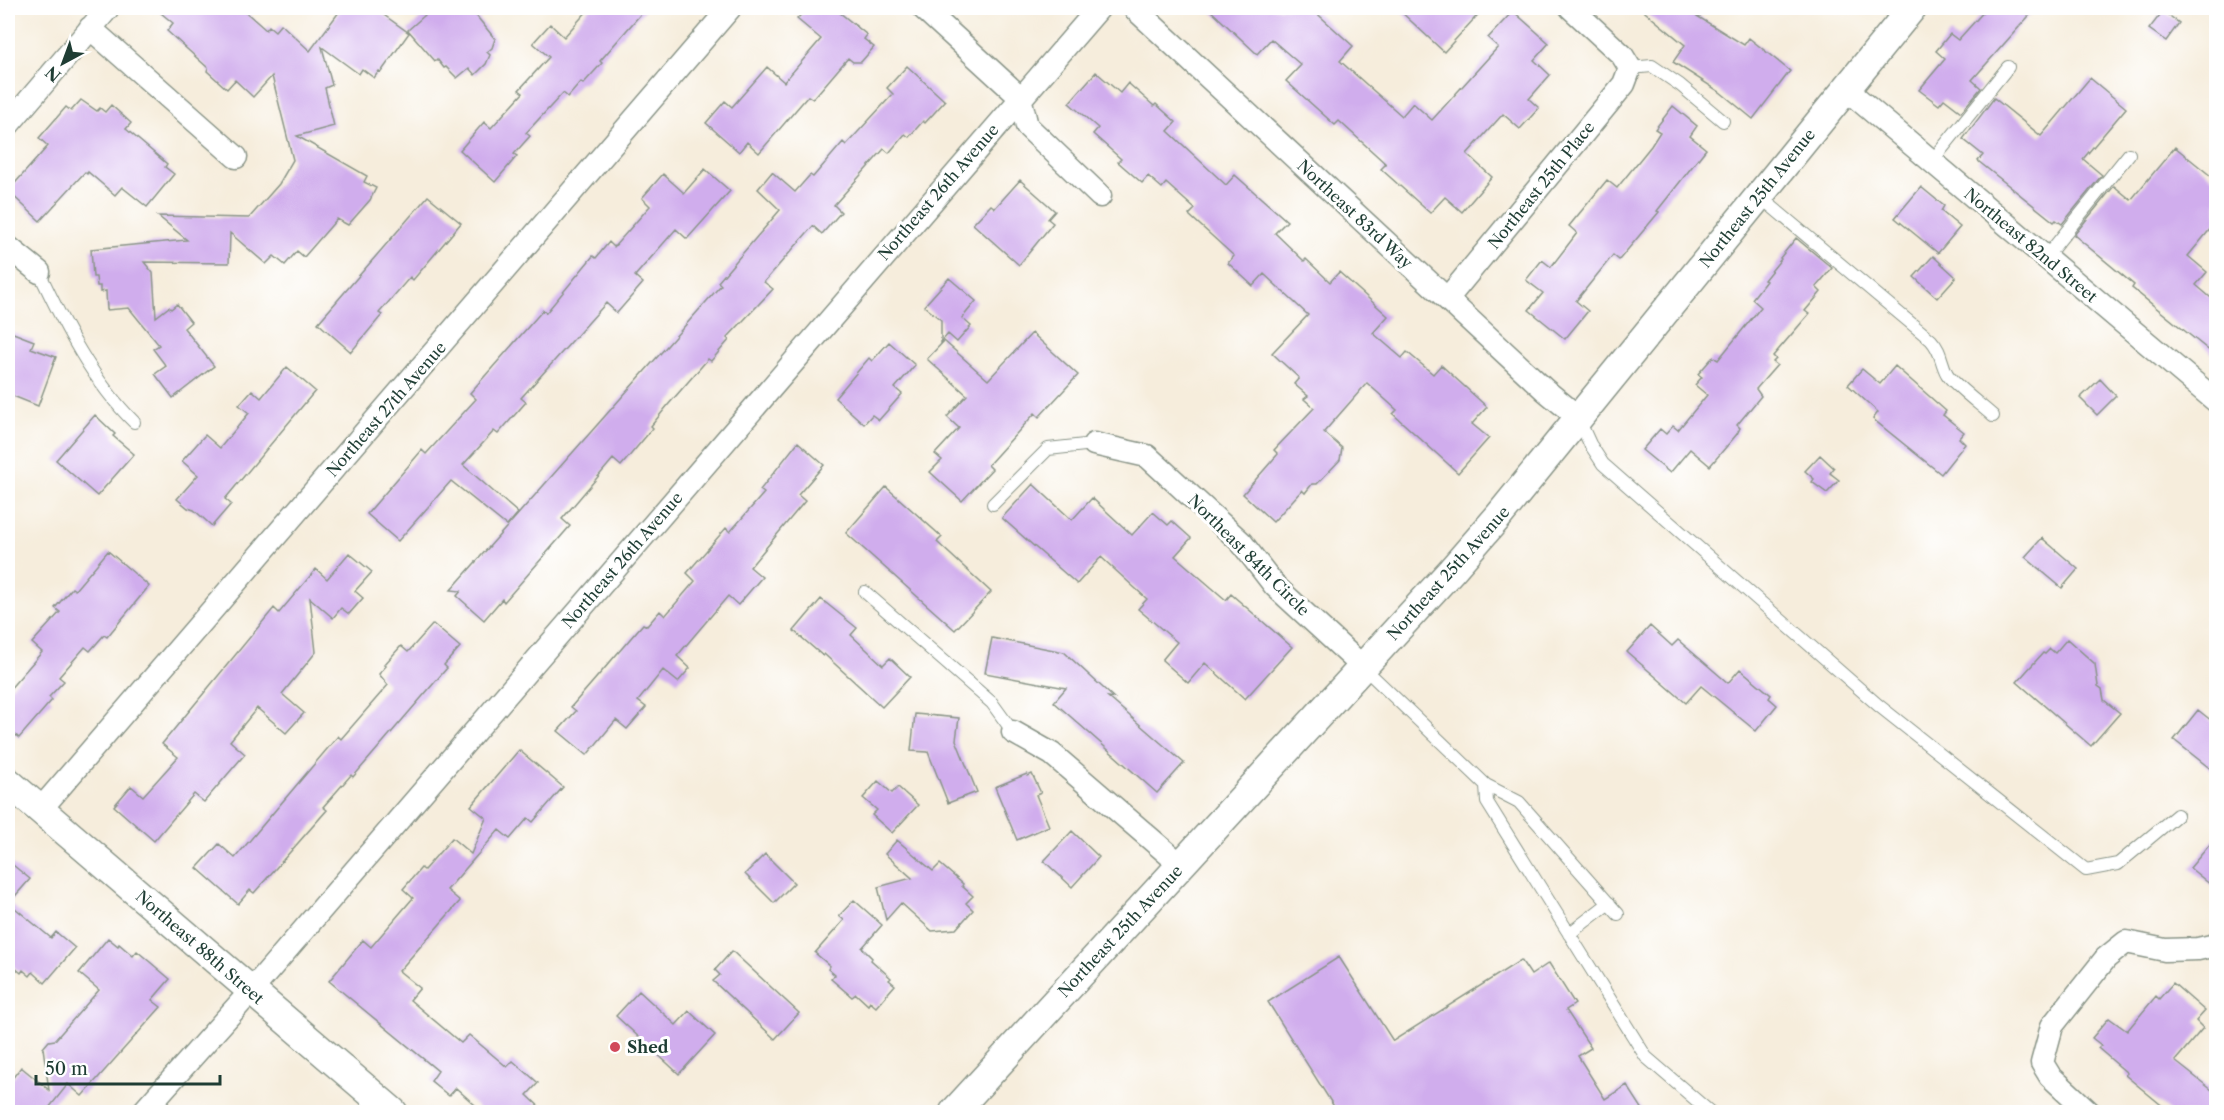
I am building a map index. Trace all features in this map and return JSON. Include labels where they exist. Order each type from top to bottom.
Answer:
[{"type":"street","points":[[8,125],[108,8]]},
{"type":"street","name":"Northeast 27th Avenue","points":[[40,810],[730,8]]},
{"type":"street","points":[[923,8],[1020,97],[1027,126],[1101,196]]},
{"type":"street","name":"Northeast 26th Avenue","points":[[143,1113],[251,991],[1099,8]]},
{"type":"street","name":"Northeast 83rd Way","points":[[1134,8],[1578,418]]},
{"type":"street","points":[[1571,8],[1622,55],[1630,68]]},
{"type":"street","name":"Northeast 25th Avenue","points":[[954,1113],[1364,667],[1498,517],[1912,8]]},
{"type":"street","points":[[90,28],[236,157]]},
{"type":"street","name":"Northeast 25th Place","points":[[1447,299],[1624,84],[1630,68]]},
{"type":"street","name":"Northeast 82nd Street","points":[[1846,89],[2217,400]]},
{"type":"street","points":[[8,247],[39,272]]},
{"type":"street","name":"Northeast 84th Circle","points":[[1094,444],[1147,456],[1240,542],[1275,586],[1364,667]]},
{"type":"street","points":[[1013,732],[1052,754],[1181,865]]},
{"type":"street","name":"Northeast 88th Street","points":[[8,782],[393,1113]]},
{"type":"street","points":[[2089,1113],[2050,1076],[2042,1063],[2052,1026],[2106,958],[2126,942],[2153,948],[2198,949],[2217,945]]},
{"type":"lane","points":[[1630,68],[1652,66],[1680,85],[1724,121]]},
{"type":"lane","points":[[1932,161],[2008,67]]},
{"type":"lane","points":[[2046,257],[2129,154]]},
{"type":"lane","points":[[1759,196],[1931,340],[1940,350],[1942,363],[1948,376],[1993,416]]},
{"type":"lane","points":[[39,272],[60,317],[86,359],[118,407],[134,422]]},
{"type":"lane","points":[[1578,418],[1590,444],[1603,464],[1878,705],[2086,870],[2118,864],[2177,815]]},
{"type":"lane","points":[[993,504],[1048,449],[1094,444]]},
{"type":"lane","points":[[865,592],[992,703],[1013,732]]},
{"type":"lane","points":[[1364,667],[1486,785],[1520,802],[1618,914]]},
{"type":"lane","points":[[1486,785],[1487,802],[1646,1057],[1710,1113]]},
{"type":"lane","points":[[1569,934],[1609,903]]},
{"type":"building","points":[[155,8],[241,8],[266,30],[269,26],[275,31],[281,24],[310,51],[342,8],[374,8],[409,33],[381,72],[379,71],[374,78],[362,69],[359,74],[322,47],[332,85],[325,88],[334,126],[297,136],[367,176],[364,182],[376,188],[370,200],[348,225],[337,219],[304,257],[297,251],[285,265],[274,256],[266,264],[230,233],[229,263],[144,262],[153,273],[156,317],[177,304],[191,322],[184,328],[214,366],[173,398],[155,374],[166,366],[153,349],[159,345],[129,308],[107,310],[106,291],[100,292],[96,277],[93,277],[91,249],[187,240],[158,216],[249,218],[279,184],[293,160],[272,76],[253,97],[235,80],[227,89],[207,71],[208,68],[167,31],[173,23]]},
{"type":"building","points":[[433,8],[470,8],[495,39],[492,48],[487,52],[490,55],[486,64],[475,75],[469,68],[457,78],[437,59],[435,61],[408,30]]},
{"type":"building","points":[[590,8],[646,8],[583,84],[581,82],[568,97],[563,93],[526,133],[530,136],[514,154],[517,156],[495,182],[460,150],[484,122],[491,128],[523,93],[519,90],[549,57],[533,43],[550,24],[564,37]]},
{"type":"building","points":[[807,8],[834,8],[867,35],[864,39],[874,47],[861,62],[853,62],[848,58],[813,99],[808,96],[759,153],[747,142],[739,152],[706,123],[725,101],[732,107],[767,67],[784,82],[821,39],[797,19]]},
{"type":"building","points":[[1208,8],[1311,8],[1353,46],[1340,61],[1402,116],[1413,103],[1432,120],[1498,47],[1488,38],[1513,11],[1549,43],[1534,60],[1550,75],[1529,99],[1539,108],[1520,129],[1503,114],[1467,154],[1492,177],[1462,212],[1445,197],[1430,213],[1381,169],[1386,164],[1339,121],[1335,125],[1286,81],[1301,65],[1271,39],[1257,54]]},
{"type":"building","points":[[1397,8],[1484,8],[1444,52]]},
{"type":"building","points":[[1640,8],[1684,8],[1744,45],[1749,38],[1790,71],[1753,119],[1720,92],[1673,62],[1685,45]]},
{"type":"building","points":[[1987,8],[2036,8],[1972,80],[1981,88],[1961,112],[1944,99],[1939,105],[1919,90],[1945,59],[1936,51],[1950,34],[1958,40]]},
{"type":"building","points":[[2163,11],[2179,23],[2166,41],[2149,29]]},
{"type":"building","points":[[907,66],[945,101],[909,137],[905,134],[889,153],[884,149],[834,205],[841,212],[822,234],[813,226],[764,282],[773,289],[727,338],[729,340],[711,361],[708,359],[668,405],[651,426],[653,428],[621,466],[613,459],[562,519],[570,526],[504,602],[502,599],[484,620],[457,596],[461,591],[451,590],[721,285],[718,282],[780,210],[758,189],[772,172],[795,192],[810,175],[813,177],[843,142],[846,145],[893,94],[887,88]]},
{"type":"building","points":[[1096,72],[1120,93],[1128,83],[1154,106],[1156,104],[1176,122],[1168,131],[1226,185],[1235,175],[1287,221],[1275,233],[1330,282],[1339,272],[1388,316],[1373,333],[1402,358],[1407,352],[1433,374],[1441,365],[1487,407],[1472,424],[1489,438],[1458,473],[1393,414],[1397,410],[1367,383],[1324,432],[1342,448],[1340,460],[1317,484],[1312,484],[1305,493],[1302,490],[1273,522],[1243,494],[1278,454],[1274,450],[1314,408],[1304,399],[1308,396],[1294,384],[1299,378],[1272,353],[1308,315],[1264,274],[1253,286],[1228,263],[1234,256],[1189,215],[1195,209],[1166,183],[1162,188],[1148,176],[1142,183],[1118,162],[1121,159],[1093,134],[1098,128],[1069,103]]},
{"type":"building","points":[[2090,78],[2126,108],[2083,159],[2102,175],[2062,224],[2056,220],[2054,222],[1978,161],[1983,155],[1963,139],[1994,98],[2041,136]]},
{"type":"building","points":[[81,100],[97,111],[100,108],[105,112],[111,105],[131,123],[126,129],[167,164],[165,167],[174,174],[147,207],[122,187],[115,195],[88,172],[87,174],[85,172],[40,221],[8,191],[48,146],[39,138],[66,107],[71,111]]},
{"type":"building","points":[[1673,106],[1697,126],[1690,136],[1706,149],[1657,211],[1659,212],[1619,260],[1613,255],[1576,301],[1588,311],[1565,339],[1529,310],[1543,293],[1526,280],[1542,260],[1551,267],[1577,233],[1569,226],[1607,180],[1617,188],[1651,146],[1660,132],[1655,129]]},
{"type":"building","points":[[2175,147],[2217,181],[2217,221],[2188,256],[2207,272],[2196,285],[2217,303],[2217,357],[2132,288],[2134,285],[2074,235],[2114,186],[2131,200]]},
{"type":"building","points":[[705,169],[730,191],[687,239],[676,229],[635,276],[643,283],[617,313],[606,303],[521,398],[526,402],[498,434],[494,431],[463,465],[518,513],[507,526],[451,481],[398,541],[367,514],[422,450],[426,454],[476,399],[470,393],[543,310],[546,313],[593,256],[596,258],[609,242],[614,247],[650,206],[642,198],[663,174],[684,193]]},
{"type":"building","points":[[1020,180],[1055,211],[1048,219],[1053,223],[1019,265],[973,224],[991,205],[995,208]]},
{"type":"building","points":[[1921,187],[1944,206],[1941,211],[1960,227],[1938,253],[1895,218]]},
{"type":"building","points":[[428,196],[461,223],[413,280],[410,277],[379,313],[382,315],[351,352],[318,323]]},
{"type":"building","points":[[1796,238],[1832,268],[1816,287],[1821,292],[1805,311],[1809,314],[1773,356],[1776,359],[1773,362],[1777,365],[1756,389],[1761,396],[1737,425],[1740,428],[1737,434],[1710,466],[1690,449],[1670,473],[1642,450],[1660,429],[1666,434],[1673,426],[1678,430],[1707,395],[1695,385],[1702,377],[1698,374],[1713,357],[1718,360],[1761,307],[1752,299]]},
{"type":"building","points":[[1933,256],[1956,277],[1937,298],[1914,277]]},
{"type":"building","points":[[949,278],[976,301],[962,318],[971,326],[957,342],[948,334],[941,342],[941,320],[924,306]]},
{"type":"building","points":[[8,331],[34,341],[31,348],[56,357],[38,406],[8,394]]},
{"type":"building","points":[[1032,333],[1078,375],[1039,417],[1035,413],[988,465],[992,469],[962,501],[930,472],[942,460],[935,454],[959,428],[947,417],[967,395],[927,359],[944,341],[988,380]]},
{"type":"building","points":[[889,342],[915,365],[895,388],[902,394],[879,420],[872,415],[864,424],[835,398],[869,358],[872,361]]},
{"type":"building","points":[[1895,366],[1946,411],[1943,415],[1964,432],[1959,438],[1965,444],[1941,474],[1873,419],[1878,412],[1848,385],[1862,369],[1880,384]]},
{"type":"building","points":[[287,367],[315,391],[225,499],[231,504],[212,526],[177,499],[198,475],[182,461],[205,435],[220,448],[249,413],[239,405],[252,390],[261,398]]},
{"type":"building","points":[[2100,379],[2116,396],[2097,415],[2080,398]]},
{"type":"building","points":[[95,415],[115,434],[113,436],[134,454],[97,496],[56,460]]},
{"type":"building","points":[[798,442],[824,465],[798,495],[805,501],[750,567],[762,577],[738,605],[728,596],[677,656],[690,668],[678,682],[663,670],[638,701],[646,707],[627,729],[616,720],[587,755],[558,731],[576,711],[571,707],[643,624],[647,626],[660,611],[665,616],[695,581],[687,573],[726,528],[730,532],[764,493],[760,490]]},
{"type":"building","points":[[1820,455],[1834,468],[1830,473],[1839,480],[1827,493],[1812,482],[1814,479],[1805,471]]},
{"type":"building","points":[[1033,484],[1072,520],[1092,498],[1132,535],[1153,512],[1168,525],[1172,521],[1191,538],[1175,556],[1226,600],[1231,594],[1292,647],[1245,699],[1205,663],[1188,683],[1162,660],[1177,642],[1138,609],[1147,599],[1101,557],[1077,584],[1002,518]]},
{"type":"building","points":[[886,487],[942,537],[937,542],[991,592],[955,630],[846,533]]},
{"type":"building","points":[[2042,538],[2078,569],[2062,588],[2025,557]]},
{"type":"building","points":[[108,551],[149,586],[107,637],[104,635],[90,651],[85,647],[59,677],[64,681],[49,697],[52,700],[19,738],[8,728],[8,691],[42,652],[32,643],[60,612],[55,608],[72,588],[75,590]]},
{"type":"building","points":[[349,553],[372,572],[355,591],[363,598],[349,614],[341,608],[333,618],[310,598],[316,652],[282,694],[304,713],[286,733],[257,708],[230,741],[245,754],[204,802],[194,794],[154,841],[114,806],[131,786],[143,796],[178,757],[162,744],[274,608],[279,613],[316,569],[327,579]]},
{"type":"building","points":[[821,599],[857,628],[851,635],[883,665],[890,658],[910,677],[882,707],[824,654],[823,656],[794,631]]},
{"type":"building","points":[[433,624],[460,647],[444,665],[447,668],[353,777],[351,775],[323,807],[327,810],[254,893],[250,890],[238,904],[197,868],[219,844],[235,858],[338,736],[341,739],[388,685],[379,674],[386,666],[384,665],[401,646],[408,652]]},
{"type":"building","points":[[1650,626],[1672,646],[1678,640],[1728,683],[1740,669],[1771,695],[1769,698],[1777,705],[1756,731],[1701,686],[1686,703],[1627,652]]},
{"type":"building","points":[[992,638],[1064,652],[1114,698],[1108,697],[1184,763],[1157,793],[1054,702],[1066,688],[985,673]]},
{"type":"building","points":[[2067,639],[2095,664],[2098,686],[2102,689],[2104,700],[2120,713],[2091,746],[2017,682],[2043,653],[2045,654],[2050,649],[2055,653]]},
{"type":"building","points":[[2198,710],[2217,725],[2217,774],[2174,740]]},
{"type":"building","points":[[915,714],[959,718],[956,740],[977,792],[948,803],[928,752],[911,751]]},
{"type":"building","points":[[519,750],[563,787],[533,822],[528,818],[510,839],[499,830],[447,890],[460,901],[399,971],[420,988],[410,1000],[461,1043],[469,1035],[507,1067],[513,1061],[536,1081],[538,1083],[527,1095],[546,1113],[484,1113],[456,1088],[449,1096],[431,1081],[438,1071],[329,981],[363,940],[371,947],[413,898],[403,889],[421,868],[424,870],[452,838],[471,854],[486,818],[471,806]]},
{"type":"building","points":[[1027,774],[1028,776],[1032,774],[1041,793],[1036,795],[1049,826],[1017,840],[995,787]]},
{"type":"building","points":[[878,781],[892,793],[898,787],[918,805],[892,833],[872,815],[877,810],[863,798]]},
{"type":"building","points":[[1072,831],[1099,857],[1072,887],[1044,861]]},
{"type":"building","points":[[2217,836],[2217,890],[2190,868]]},
{"type":"building","points":[[897,840],[933,871],[940,864],[973,896],[966,903],[973,910],[956,929],[932,931],[901,903],[886,920],[878,887],[912,878],[885,854]]},
{"type":"building","points":[[765,854],[794,883],[774,903],[745,874]]},
{"type":"building","points":[[8,861],[30,879],[9,903],[51,938],[56,932],[75,948],[45,983],[33,972],[30,976],[23,970],[21,973],[8,962]]},
{"type":"building","points":[[854,900],[882,925],[862,948],[895,985],[876,1007],[870,1002],[868,1005],[856,994],[852,997],[831,979],[835,975],[828,969],[830,966],[815,953],[844,920],[839,916]]},
{"type":"building","points":[[108,938],[133,956],[137,951],[170,979],[152,1000],[161,1007],[82,1096],[68,1084],[45,1113],[8,1113],[8,1084],[21,1067],[49,1090],[43,1048],[49,1041],[55,1040],[99,990],[79,973]]},
{"type":"building","points":[[732,951],[799,1013],[775,1039],[713,981],[720,975],[715,970]]},
{"type":"building","points":[[1339,957],[1393,1041],[1521,960],[1531,975],[1549,963],[1575,1004],[1566,1010],[1591,1048],[1578,1056],[1605,1099],[1627,1085],[1645,1113],[1338,1113],[1268,1002]]},
{"type":"building","points":[[2173,983],[2205,1011],[2196,1021],[2203,1028],[2175,1061],[2217,1094],[2217,1113],[2171,1113],[2125,1075],[2127,1073],[2098,1048],[2101,1045],[2092,1038],[2109,1018],[2127,1031],[2156,996],[2159,999]]},
{"type":"building","points":[[639,991],[676,1025],[689,1011],[715,1035],[679,1074],[616,1016]]},
{"type":"place","name":"Shed","points":[[615,1047]]}]
